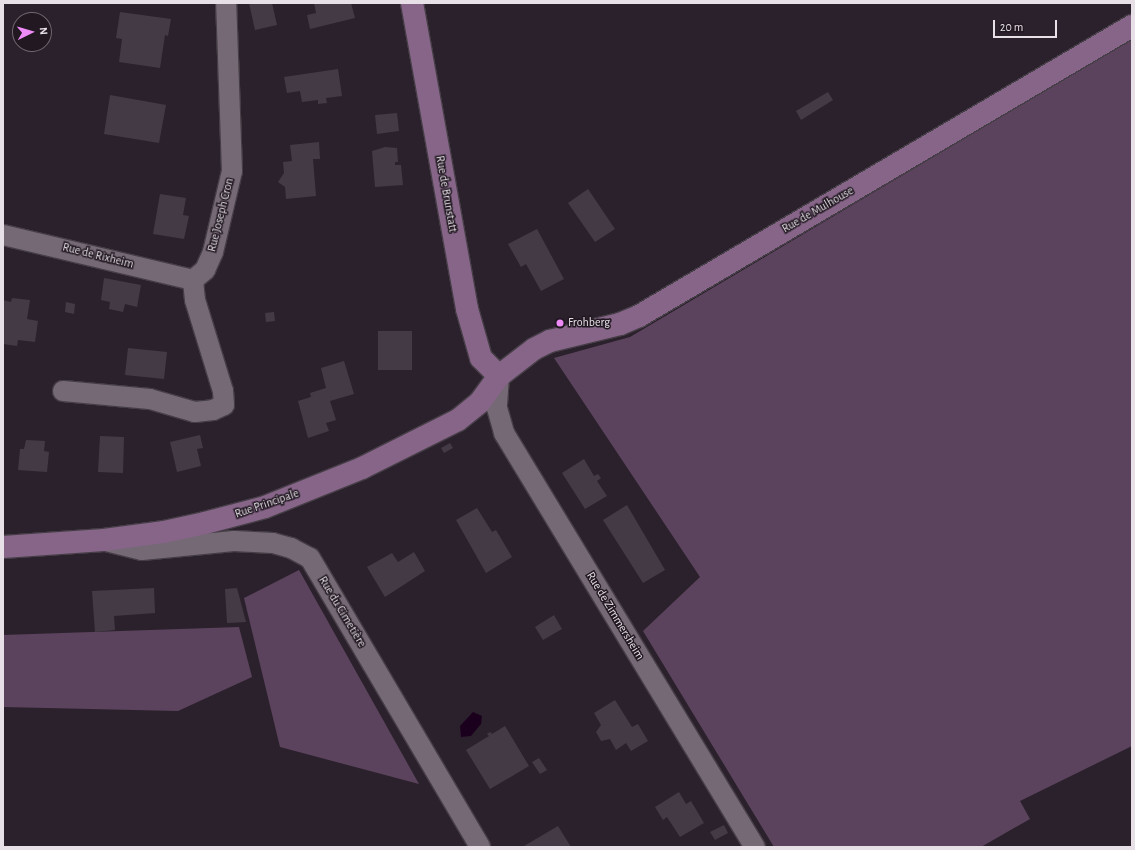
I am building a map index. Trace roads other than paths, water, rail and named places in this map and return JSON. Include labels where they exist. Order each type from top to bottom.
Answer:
[{"type":"main road","name":"Rue de Brunstatt","points":[[412,3],[473,337],[481,358],[499,376]]},
{"type":"main road","name":"Rue de Mulhouse","points":[[499,376],[516,361],[550,340],[620,324],[639,316],[1132,26]]},
{"type":"main road","name":"Rue Principale","points":[[3,547],[104,540],[205,523],[265,506],[362,468],[458,420],[480,402],[499,376]]},
{"type":"street","name":"Rue Joseph Cron","points":[[193,280],[205,270],[213,252],[232,170],[226,3]]},
{"type":"street","name":"Rue de Rixheim","points":[[3,235],[193,280]]},
{"type":"street","points":[[63,391],[150,400],[194,412],[213,410],[224,405],[223,391],[195,300],[193,280]]},
{"type":"street","name":"Rue de Zimmersheim","points":[[499,376],[497,408],[504,433],[755,847]]},
{"type":"street","name":"Rue du Cimetière","points":[[104,540],[142,550],[234,541],[273,543],[291,548],[310,558],[480,847]]},
{"type":"place","name":"Frohberg","points":[[560,323]]}]
